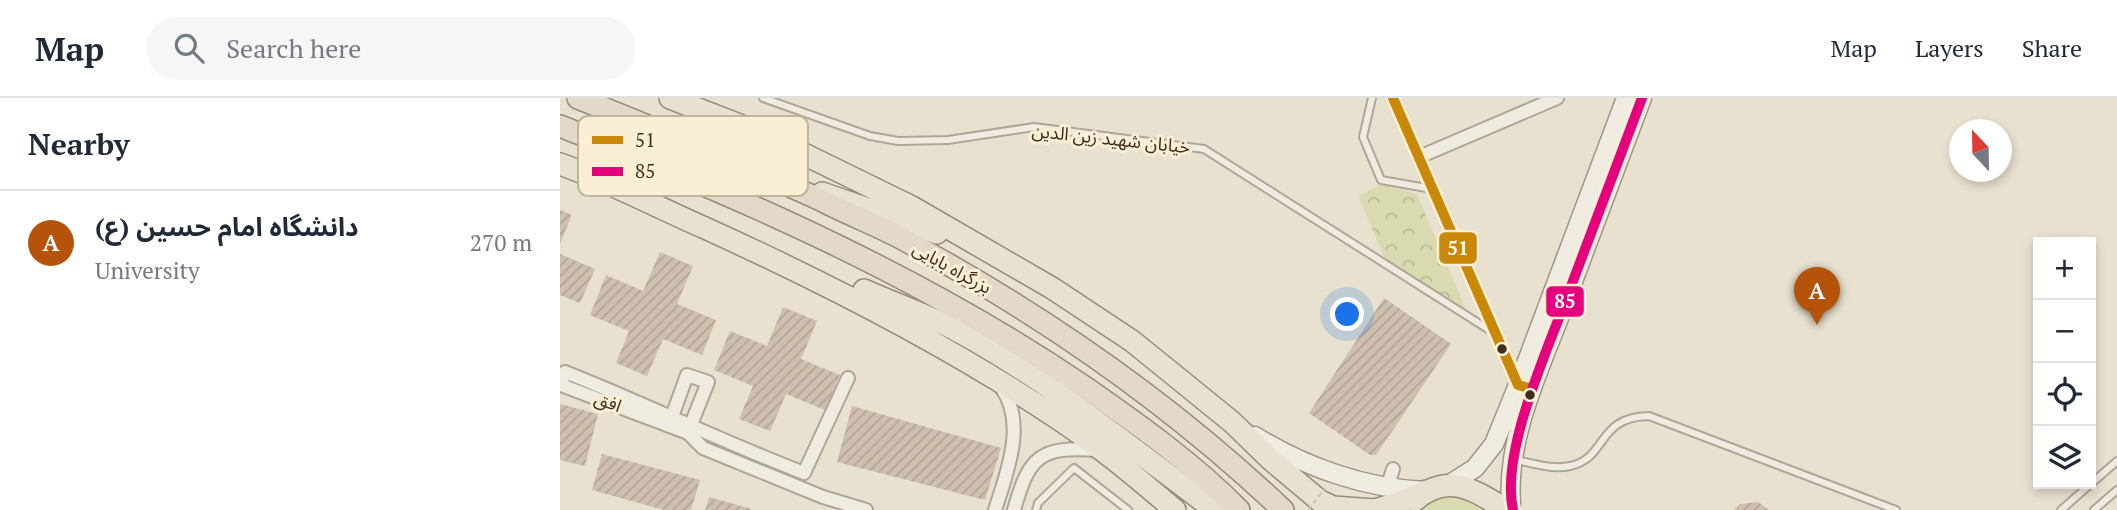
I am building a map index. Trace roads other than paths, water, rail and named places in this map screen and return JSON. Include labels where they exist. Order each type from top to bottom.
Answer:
[{"type":"highway","name":"بزرگراه بابایی","points":[[578,98],[623,116]]},
{"type":"highway","name":"بزرگراه بابایی","points":[[560,126],[578,133]]},
{"type":"highway","name":"بزرگراه بابایی","points":[[808,194],[893,234],[1007,298],[1079,344],[1193,430],[1283,510]]},
{"type":"highway","name":"بزرگراه بابایی","points":[[734,196],[877,264],[990,326],[1113,407],[1174,453],[1240,510]]},
{"type":"main road","points":[[670,98],[716,116]]},
{"type":"main road","points":[[808,156],[912,207],[1052,288],[1132,341],[1233,422],[1277,450],[1400,500],[1450,484],[1475,468],[1491,440],[1518,385],[1626,98]]},
{"type":"main road","points":[[1450,484],[1474,490],[1509,506],[1513,456],[1532,390],[1642,98]]},
{"type":"main road","points":[[560,164],[578,172]]},
{"type":"main road","points":[[808,188],[986,250]]},
{"type":"main road","points":[[632,196],[773,259],[872,309],[995,378],[1102,450],[1175,510]]},
{"type":"main road","points":[[773,259],[815,267],[971,339],[1071,404],[1215,510]]},
{"type":"main road","points":[[1233,422],[1270,459],[1320,501],[1333,507],[1375,510],[1426,491]]},
{"type":"main road","points":[[1491,440],[1496,450],[1513,456]]},
{"type":"street","points":[[1393,98],[1518,385]]},
{"type":"street","points":[[1419,157],[1557,98]]},
{"type":"street","points":[[670,421],[687,375],[708,382],[690,429]]},
{"type":"street","points":[[821,504],[804,473],[848,378]]},
{"type":"street","points":[[995,378],[1008,396],[1013,416],[1014,439],[995,510]]},
{"type":"street","name":"افق","points":[[618,399],[690,429],[743,456],[821,504],[866,510]]},
{"type":"street","points":[[1014,510],[1023,478],[1032,465],[1065,448],[1102,450]]},
{"type":"street","name":"افق","points":[[743,456],[804,473]]},
{"type":"street","points":[[1393,469],[1390,479],[1400,500]]},
{"type":"street","points":[[1007,470],[1023,478]]},
{"type":"lane","name":"خیابان شهید زین الدین","points":[[764,98],[870,136],[898,141],[948,140],[1034,127],[1204,149],[1496,334]]},
{"type":"lane","points":[[1372,98],[1363,137],[1381,180],[1433,189]]},
{"type":"lane","points":[[1513,456],[1553,467],[1568,467],[1582,462],[1593,453],[1609,430],[1624,420],[1649,416],[1896,510]]},
{"type":"lane","points":[[2061,510],[2117,461]]},
{"type":"lane","points":[[1036,510],[1038,503],[1074,468],[1128,510]]},
{"type":"lane","points":[[2094,510],[2117,490]]},
{"type":"place","name":"دانشگاه امام حسین (ع)","points":[[1817,325]]}]
